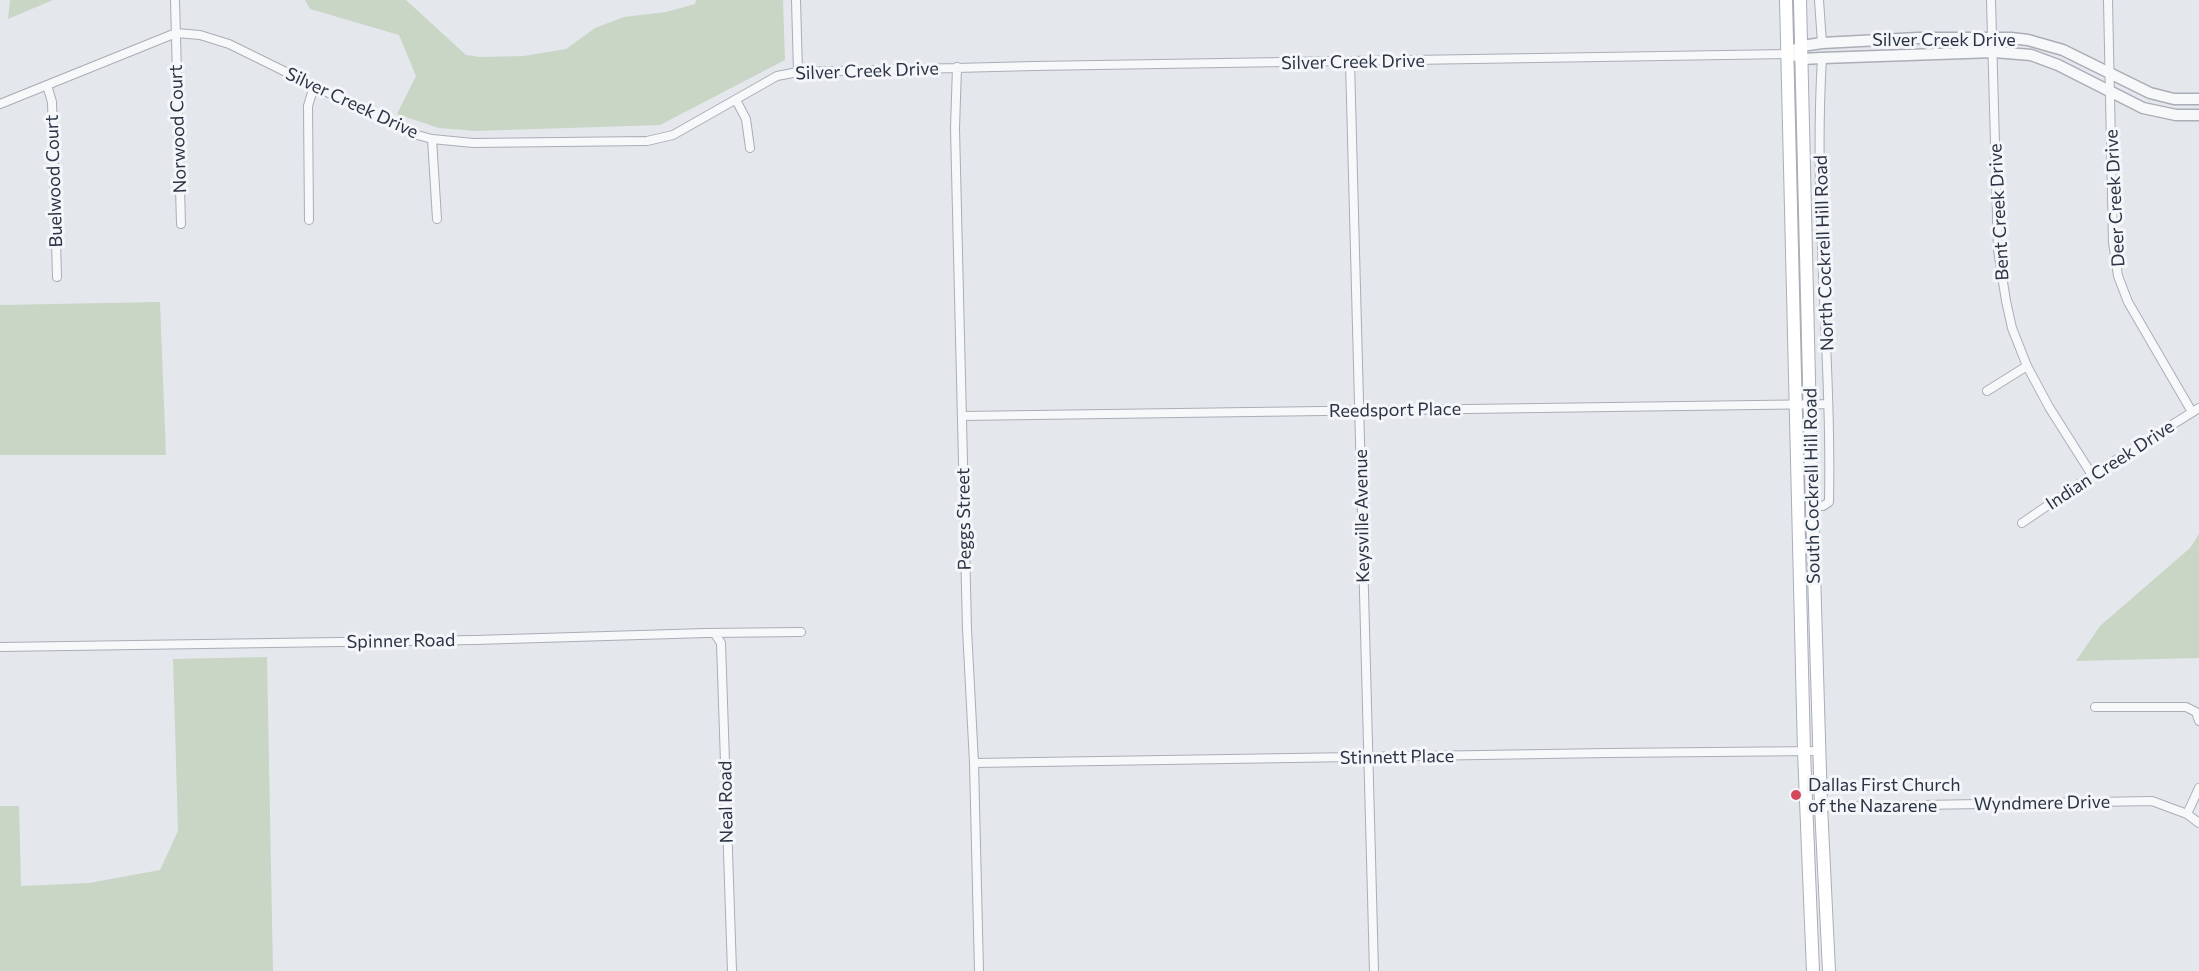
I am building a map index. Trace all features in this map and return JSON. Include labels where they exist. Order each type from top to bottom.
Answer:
[{"type":"main road","name":"South Cockrell Hill Road","points":[[1785,0],[1804,752],[1813,971]]},
{"type":"main road","name":"South Cockrell Hill Road","points":[[1800,0],[1819,752],[1829,971]]},
{"type":"street","name":"Norwood Court","points":[[175,0],[181,224]]},
{"type":"street","points":[[796,0],[798,72]]},
{"type":"street","points":[[1819,0],[1822,43]]},
{"type":"street","name":"Bent Creek Drive","points":[[1991,0],[2000,270],[2012,328],[2027,366],[2049,407],[2091,475]]},
{"type":"street","name":"Deer Creek Drive","points":[[2108,0],[2113,242],[2118,276],[2128,302],[2195,410]]},
{"type":"street","name":"Silver Creek Drive","points":[[0,104],[176,33],[200,35],[229,44],[410,134],[432,139],[473,143],[647,141],[673,135],[777,76],[798,72],[1788,54],[1802,52],[1822,43],[1992,38],[2028,40],[2056,48],[2150,93],[2174,99],[2199,99]]},
{"type":"street","name":"Silver Creek Drive","points":[[1802,52],[1822,58],[1994,51],[2031,56],[2058,65],[2143,108],[2176,115],[2199,115]]},
{"type":"street","name":"North Cockrell Hill Road","points":[[1812,506],[1823,506],[1829,502],[1822,256],[1820,94],[1822,58]]},
{"type":"street","name":"Keysville Avenue","points":[[1350,62],[1374,971]]},
{"type":"street","name":"Peggs Street","points":[[957,68],[955,128],[967,630],[974,764],[979,971]]},
{"type":"street","name":"Buelwood Court","points":[[47,85],[52,102],[57,277]]},
{"type":"street","points":[[309,220],[308,106],[314,86]]},
{"type":"street","points":[[736,100],[746,119],[750,148]]},
{"type":"street","points":[[432,139],[437,219]]},
{"type":"street","points":[[1807,256],[1822,256]]},
{"type":"street","points":[[1987,391],[2027,366]]},
{"type":"street","name":"Reedsport Place","points":[[962,416],[1828,404]]},
{"type":"street","name":"Indian Creek Drive","points":[[2022,523],[2091,475],[2195,410]]},
{"type":"street","name":"Spinner Road","points":[[0,647],[801,632]]},
{"type":"street","name":"Neal Road","points":[[715,634],[721,643],[732,971]]},
{"type":"street","points":[[2096,707],[2186,707],[2196,712],[2199,722]]},
{"type":"street","name":"Stinnett Place","points":[[974,764],[1597,753],[1819,752]]},
{"type":"street","points":[[2187,814],[2199,788]]},
{"type":"street","name":"Wyndmere Drive","points":[[1807,807],[2152,801],[2187,814],[2199,823]]},
{"type":"green space","points":[[10,0],[53,0],[8,19]]},
{"type":"green space","points":[[305,0],[406,0],[466,55],[480,57],[524,56],[566,49],[595,28],[624,17],[666,12],[695,4],[696,0],[783,0],[785,60],[660,125],[476,131],[439,128],[397,114],[416,76],[399,35],[310,9]]},
{"type":"green space","points":[[160,302],[166,455],[0,455],[0,305]]},
{"type":"green space","points":[[2199,534],[2199,658],[2076,661],[2100,626],[2190,548]]},
{"type":"green space","points":[[267,657],[273,971],[0,971],[0,806],[19,806],[21,886],[89,883],[160,870],[178,831],[173,659]]},
{"type":"place","name":"Dallas First Church of the Nazarene","points":[[1796,795]]}]
